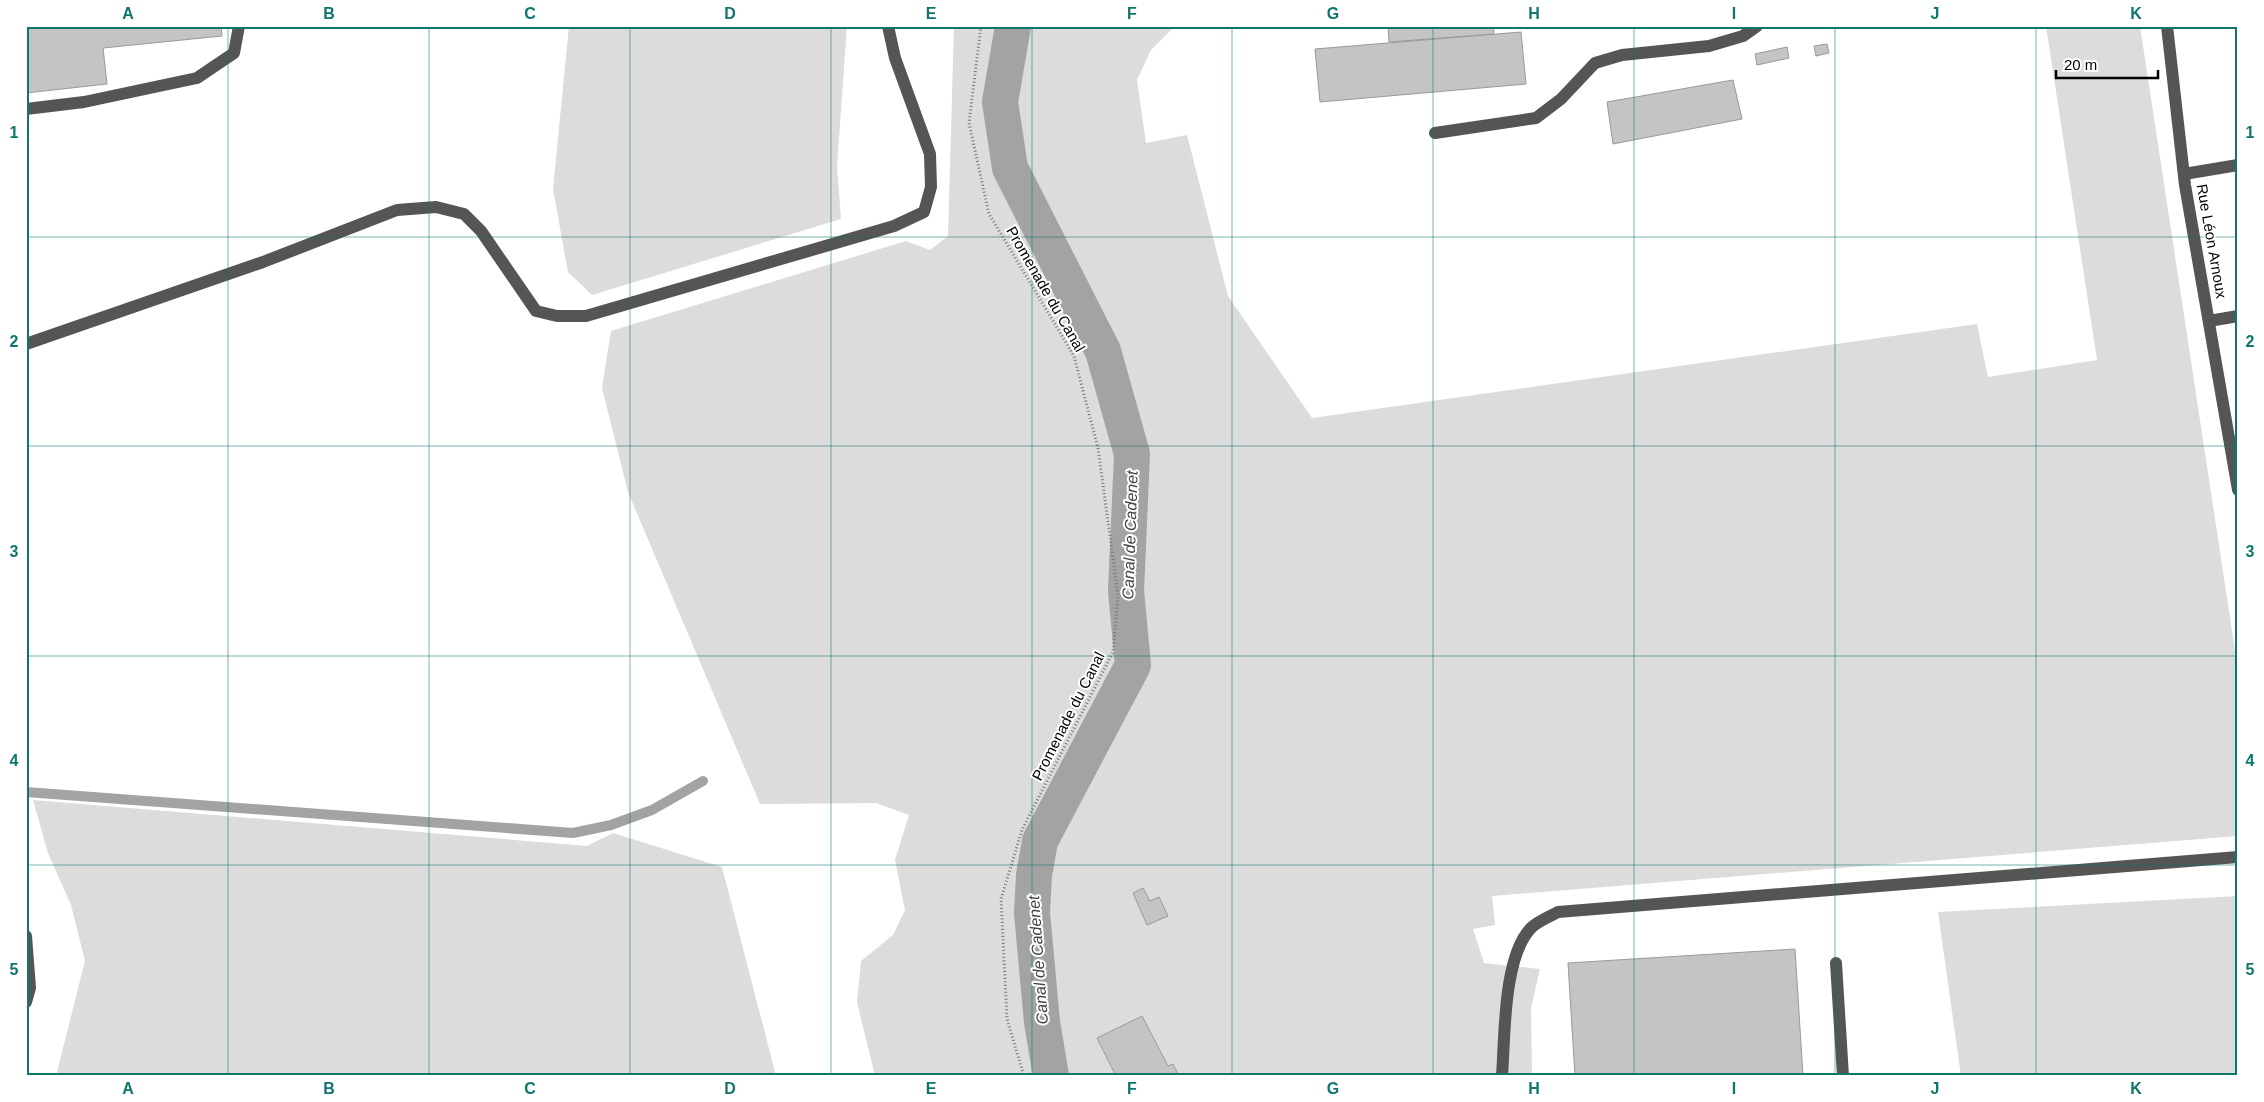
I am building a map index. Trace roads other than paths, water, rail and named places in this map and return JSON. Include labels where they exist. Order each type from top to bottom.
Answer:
[{"type":"street","points":[[26,109],[84,102],[197,78],[234,53],[239,26]]},
{"type":"street","points":[[26,344],[263,262],[397,210],[436,207],[464,214],[481,231],[536,311],[557,316],[586,316],[894,226],[924,212],[931,187],[930,154],[895,58],[888,26]]},
{"type":"street","points":[[1435,133],[1536,118],[1561,99],[1595,63],[1622,55],[1709,46],[1743,36],[1756,26]]},
{"type":"street","name":"Rue Léon Arnoux","points":[[2167,26],[2184,174],[2238,490]]},
{"type":"street","points":[[2184,174],[2238,165]]},
{"type":"street","points":[[2209,321],[2238,316]]},
{"type":"street","points":[[1502,1076],[1509,977],[1520,943],[1532,926],[1558,912],[2238,857]]},
{"type":"street","points":[[26,936],[30,988],[26,1002]]},
{"type":"street","points":[[1836,963],[1843,1076]]},
{"type":"waterway","name":"Canal de Cadenet","points":[[1013,26],[1000,102],[1010,168],[1103,351],[1132,454],[1126,591],[1133,665],[1040,841],[1034,875],[1032,913],[1042,1022],[1051,1076]]},
{"type":"waterway","points":[[26,792],[573,833],[611,825],[652,810],[703,781]]}]
